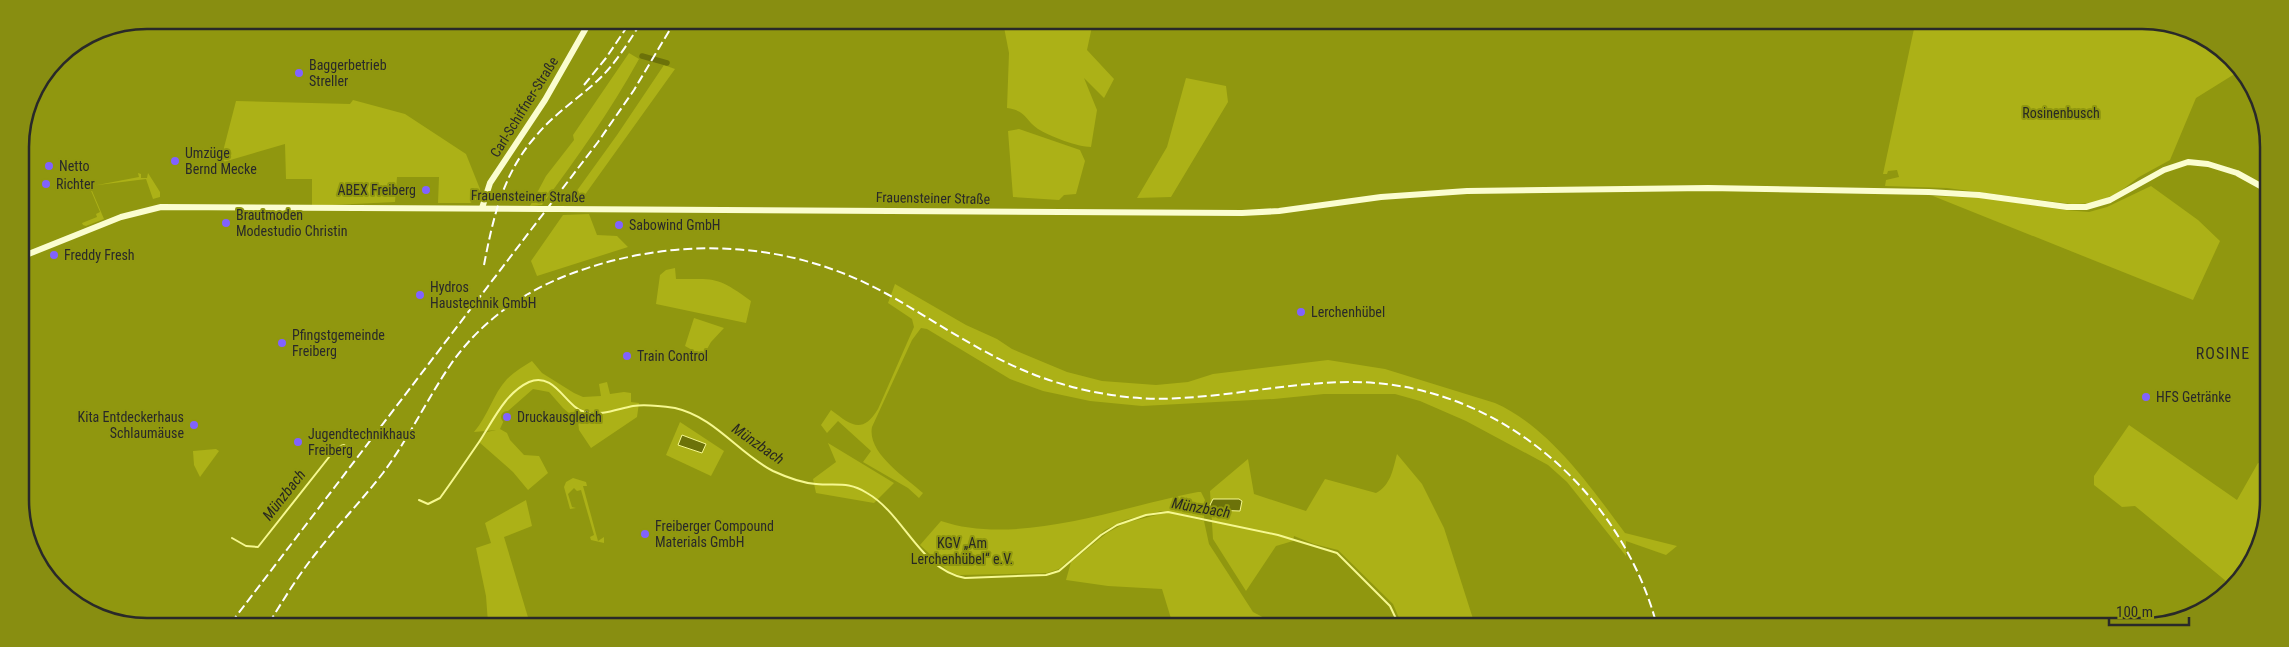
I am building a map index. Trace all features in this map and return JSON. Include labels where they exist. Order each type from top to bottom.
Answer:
[{"type":"main road","name":"Carl-Schiffner-Straße","points":[[482,208],[490,183],[545,100],[585,29]]},
{"type":"main road","name":"Frauensteiner Straße","points":[[29,254],[121,217],[160,206],[1242,213],[1279,211],[1381,197],[1468,191],[1708,188],[1930,192],[1979,195],[2067,207],[2086,207],[2110,200],[2164,170],[2188,162],[2208,164],[2237,173],[2260,186]]},
{"type":"green space","points":[[1004,29],[1092,29],[1087,50],[1114,79],[1104,98],[1084,78],[1097,110],[1091,147],[1071,143],[1049,135],[1033,125],[1022,113],[1007,108],[1009,53]]},
{"type":"green space","name":"Rosinenbusch","points":[[1914,29],[2158,30],[2173,33],[2201,45],[2226,63],[2237,76],[2233,75],[2196,98],[2170,160],[2139,177],[2118,193],[2095,203],[2072,204],[1947,188],[1885,186],[1886,180],[1899,177],[1897,170],[1888,171],[1887,174],[1883,174]]},
{"type":"green space","points":[[629,53],[639,59],[605,115],[581,152],[542,205],[530,206],[546,176],[574,140],[573,135]]},
{"type":"green space","points":[[664,65],[675,69],[579,203],[568,203],[617,135]]},
{"type":"green space","points":[[1186,78],[1226,86],[1228,102],[1171,197],[1137,198],[1167,147]]},
{"type":"green space","points":[[353,100],[405,114],[466,154],[480,189],[477,199],[470,203],[438,203],[439,177],[397,177],[395,202],[312,206],[312,179],[286,179],[285,144],[220,163],[236,101],[350,104]]},
{"type":"green space","points":[[1019,129],[1080,150],[1085,161],[1076,194],[1064,195],[1059,200],[1013,197],[1008,131]]},
{"type":"green space","points":[[138,173],[141,174],[141,178],[147,178],[148,173],[160,192],[160,197],[153,199],[146,179],[96,185],[139,177]]},
{"type":"green space","points":[[91,181],[92,186],[90,186],[104,219],[86,226],[82,223],[97,217],[96,214],[100,212],[89,186],[85,188],[85,183]]},
{"type":"green space","points":[[2151,186],[2198,220],[2220,241],[2193,300],[1933,196],[1985,198],[2089,212],[2107,207]]},
{"type":"green space","points":[[589,214],[597,235],[617,236],[628,247],[537,276],[531,261],[563,215]]},
{"type":"green space","points":[[675,268],[676,279],[708,279],[723,283],[751,301],[746,323],[656,304],[660,275],[666,270]]},
{"type":"green space","points":[[895,284],[1012,349],[1067,372],[1102,381],[1156,385],[1188,382],[1213,374],[1328,360],[1385,369],[1495,403],[1515,414],[1551,442],[1598,496],[1625,533],[1677,546],[1666,555],[1626,541],[1626,556],[1567,482],[1548,465],[1466,421],[1420,401],[1395,394],[1324,394],[1274,399],[1142,406],[1090,401],[1043,391],[1010,379],[927,329],[921,328],[912,340],[872,427],[872,437],[875,446],[889,464],[923,493],[919,498],[908,488],[863,462],[871,451],[838,421],[827,433],[821,425],[831,410],[850,423],[861,425],[867,422],[878,409],[914,327],[912,319],[888,303]]},
{"type":"green space","points":[[694,318],[724,328],[711,342],[703,356],[685,346]]},
{"type":"green space","points":[[532,361],[542,373],[583,397],[601,396],[599,384],[607,382],[610,394],[631,393],[631,402],[639,403],[637,417],[591,448],[579,430],[578,421],[549,392],[533,389],[508,411],[500,429],[507,433],[510,440],[524,455],[539,456],[548,473],[528,490],[513,472],[479,442],[487,432],[496,430],[474,432],[502,385],[513,374]]},
{"type":"green space","points":[[680,422],[724,451],[711,476],[666,455]]},
{"type":"green space","points":[[2129,425],[2237,500],[2258,463],[2260,463],[2259,516],[2254,538],[2248,552],[2227,582],[2135,506],[2122,507],[2094,485],[2094,476]]},
{"type":"green space","points":[[828,443],[894,483],[874,503],[816,493],[813,479],[836,462]]},
{"type":"green space","points":[[216,449],[219,451],[200,477],[194,465],[193,451]]},
{"type":"green space","points":[[1397,454],[1422,484],[1444,528],[1473,618],[1399,618],[1393,604],[1338,550],[1314,544],[1294,536],[1293,541],[1276,546],[1246,591],[1213,539],[1210,491],[1248,459],[1254,494],[1306,511],[1325,479],[1376,493],[1385,486],[1393,471]]},
{"type":"green space","points":[[573,478],[586,482],[587,486],[583,486],[598,541],[604,537],[604,543],[591,540],[590,537],[594,535],[581,490],[577,491],[574,488],[568,494],[572,507],[576,508],[570,509],[564,487],[566,482]]},
{"type":"green space","name":"KGV „Am Lerchenhübel“ e.V.","points":[[1201,492],[1205,500],[1204,519],[1161,511],[1125,520],[1105,530],[1059,569],[1047,573],[958,575],[948,571],[920,545],[941,521],[971,528],[1003,530],[1036,527],[1103,515]]},
{"type":"green space","points":[[526,500],[532,526],[504,537],[528,618],[488,618],[486,596],[476,548],[491,543],[485,523]]},
{"type":"green space","points":[[1168,512],[1204,521],[1209,544],[1253,612],[1265,618],[1171,618],[1162,589],[1108,586],[1066,580],[1071,562],[1107,533],[1125,523]]},
{"type":"shaded area","points":[[682,435],[706,444],[702,453],[678,445]]},
{"type":"shaded area","points":[[1213,499],[1239,499],[1242,501],[1240,511],[1212,510],[1210,505]]},
{"type":"waterway","points":[[642,56],[667,63]]},
{"type":"waterway","name":"Münzbach","points":[[419,500],[428,504],[440,498],[506,400],[521,387],[529,382],[538,380],[546,381],[560,391],[578,409],[585,412],[603,413],[644,405],[675,408],[702,419],[715,427],[749,455],[773,471],[805,482],[848,485],[860,489],[880,502],[924,553],[936,564],[949,573],[965,578],[1046,575],[1059,571],[1101,535],[1117,525],[1146,515],[1168,512],[1278,535],[1337,553],[1390,606],[1396,618]]},
{"type":"waterway","name":"Münzbach","points":[[232,538],[246,546],[258,547],[337,447],[344,445],[349,448]]},
{"type":"railway","points":[[584,85],[606,58],[626,29]]},
{"type":"railway","points":[[484,265],[496,213],[507,181],[515,165],[536,136],[550,121],[596,82],[609,68],[637,29]]},
{"type":"railway","points":[[235,618],[598,142],[634,90],[670,29]]},
{"type":"railway","points":[[272,618],[310,560],[383,473],[451,364],[463,348],[490,321],[521,298],[573,273],[612,261],[652,253],[692,249],[733,249],[772,254],[812,263],[850,276],[887,294],[972,344],[1016,367],[1062,384],[1091,391],[1136,398],[1166,399],[1309,384],[1352,382],[1405,387],[1455,401],[1502,423],[1545,453],[1582,489],[1614,530],[1639,576],[1654,618]]},
{"type":"place","name":"Baggerbetrieb Streller","points":[[299,73]]},
{"type":"place","name":"Umzüge Bernd Mecke","points":[[175,161]]},
{"type":"place","name":"Netto","points":[[49,166]]},
{"type":"place","name":"Richter","points":[[46,184]]},
{"type":"place","name":"ABEX Freiberg","points":[[426,190]]},
{"type":"place","name":"Brautmoden Modestudio Christin","points":[[226,223]]},
{"type":"place","name":"Sabowind GmbH","points":[[619,225]]},
{"type":"place","name":"Freddy Fresh","points":[[54,255]]},
{"type":"place","name":"Hydros Haustechnik GmbH","points":[[420,295]]},
{"type":"place","name":"Lerchenhübel","points":[[1301,312]]},
{"type":"place","name":"Pfingstgemeinde Freiberg","points":[[282,343]]},
{"type":"place","name":"Train Control","points":[[627,356]]},
{"type":"place","name":"HFS Getränke","points":[[2146,397]]},
{"type":"place","name":"Druckausgleich","points":[[507,417]]},
{"type":"place","name":"Kita Entdeckerhaus Schlaumäuse","points":[[194,425]]},
{"type":"place","name":"Jugendtechnikhaus Freiberg","points":[[298,442]]},
{"type":"place","name":"Freiberger Compound Materials GmbH","points":[[645,534]]},
{"type":"district","name":"ROSINE","points":[[2223,353]]}]
